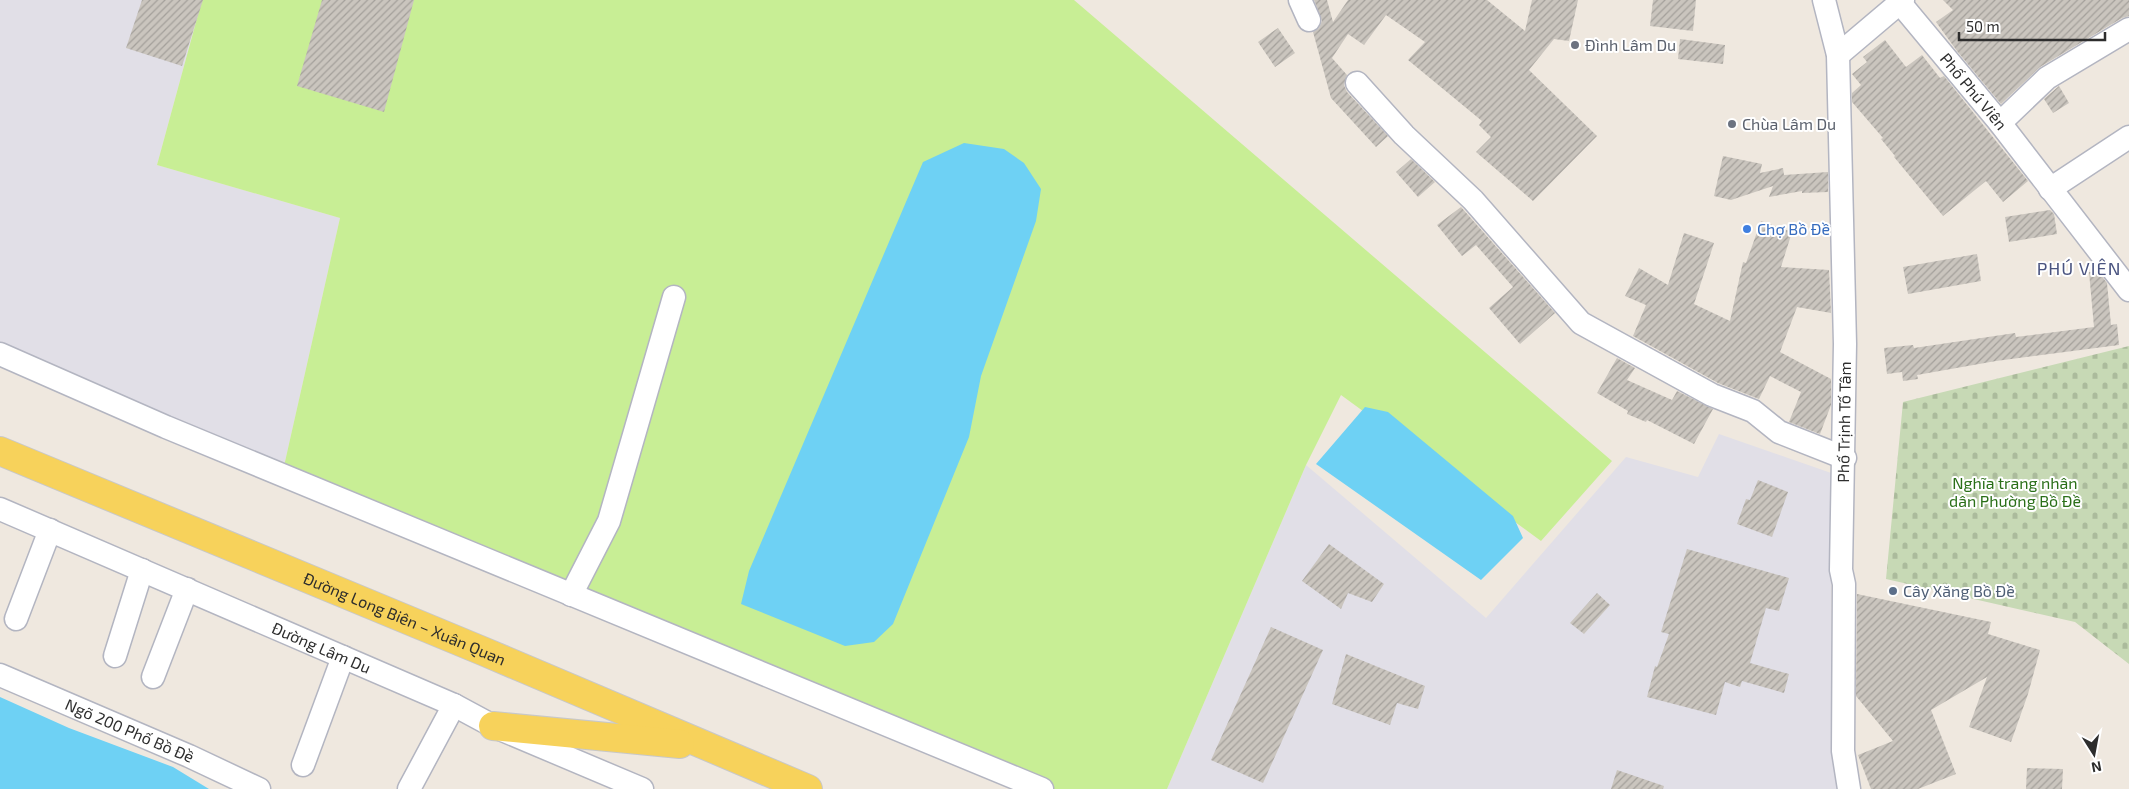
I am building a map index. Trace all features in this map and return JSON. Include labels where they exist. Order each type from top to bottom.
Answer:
[{"type":"main road","name":"Đường Long Biên – Xuân Quan","points":[[0,451],[808,789]]},
{"type":"main road","points":[[493,726],[708,747]]},
{"type":"street","points":[[1824,0],[1838,54]]},
{"type":"street","name":"Phố Phú Viên","points":[[1838,54],[1901,1],[2000,123],[2129,290]]},
{"type":"street","points":[[2000,123],[2047,78],[2129,30]]},
{"type":"street","name":"Phố Trịnh Tố Tâm","points":[[1838,54],[1845,344],[1845,458],[1841,570],[1844,584],[1843,751],[1848,789]]},
{"type":"street","points":[[1357,83],[1404,135],[1473,200],[1581,323],[1712,394],[1753,411],[1779,432],[1845,458]]},
{"type":"street","points":[[2050,189],[2129,137]]},
{"type":"street","points":[[570,595],[609,521],[674,297]]},
{"type":"street","points":[[0,354],[166,427],[1042,789]]},
{"type":"street","name":"Đường Lâm Du","points":[[0,509],[454,705],[610,783],[642,789]]},
{"type":"street","points":[[16,619],[50,530]]},
{"type":"street","points":[[115,656],[142,570]]},
{"type":"street","points":[[153,677],[187,590]]},
{"type":"street","points":[[303,765],[343,657]]},
{"type":"street","name":"Ngõ 200 Phố Bồ Đề","points":[[0,675],[189,756],[259,789]]},
{"type":"street","points":[[409,789],[454,705]]},
{"type":"shaded area","points":[[0,0],[202,0],[157,165],[340,218],[282,475],[0,347]]},
{"type":"shaded area","points":[[1719,434],[1834,474],[1831,575],[1833,757],[1839,789],[1167,789],[1306,465],[1486,618],[1626,457],[1698,477]]},
{"type":"green space","points":[[202,0],[1074,0],[1612,461],[1541,541],[1341,395],[1306,465],[1167,789],[1042,789],[282,475],[340,218],[157,165]]},
{"type":"green space","name":"Nghĩa trang nhân dân Phường Bồ Đề","points":[[2129,346],[2129,664],[2075,622],[1886,579],[1903,402]]},
{"type":"water","points":[[964,143],[1004,149],[1024,163],[1041,189],[1036,221],[981,376],[969,437],[893,624],[874,642],[845,646],[741,604],[749,571],[923,162]]},
{"type":"water","points":[[1365,407],[1388,412],[1513,516],[1523,538],[1481,580],[1316,464]]},
{"type":"water","points":[[0,697],[69,728],[173,767],[209,789],[0,789]]},
{"type":"building","points":[[142,0],[203,0],[182,66],[126,48]]},
{"type":"building","points":[[322,0],[414,0],[384,112],[297,86]]},
{"type":"building","points":[[1314,0],[1327,0],[1333,22],[1348,0],[1487,0],[1525,31],[1532,0],[1578,0],[1569,41],[1554,39],[1529,70],[1597,136],[1533,201],[1476,152],[1491,137],[1479,125],[1482,121],[1408,60],[1425,42],[1386,15],[1364,45],[1348,34],[1332,58],[1347,75],[1344,85],[1347,92],[1388,136],[1376,147],[1331,98],[1313,32],[1319,28],[1322,21]]},
{"type":"building","points":[[1653,0],[1696,0],[1693,31],[1650,26]]},
{"type":"building","points":[[1943,0],[2129,0],[2129,16],[2122,18],[2040,67],[2001,104],[1957,51],[1936,22],[1953,10]]},
{"type":"building","points":[[1278,28],[1295,53],[1275,67],[1258,42]]},
{"type":"building","points":[[1680,39],[1725,45],[1723,64],[1678,59]]},
{"type":"building","points":[[1885,40],[1906,67],[1922,55],[1940,78],[1944,76],[2028,181],[2003,202],[1986,181],[1943,216],[1894,157],[1881,139],[1883,138],[1852,102],[1852,93],[1861,85],[1852,74],[1867,62],[1863,57]]},
{"type":"building","points":[[2059,86],[2069,103],[2053,113],[2044,99]]},
{"type":"building","points":[[1723,156],[1762,164],[1760,173],[1783,168],[1784,175],[1828,172],[1828,192],[1802,193],[1802,191],[1769,197],[1773,186],[1731,200],[1714,196]]},
{"type":"building","points":[[1411,159],[1435,182],[1418,197],[1396,172]]},
{"type":"building","points":[[1461,207],[1555,313],[1520,344],[1489,308],[1513,287],[1476,245],[1462,256],[1437,225]]},
{"type":"building","points":[[2050,210],[2054,214],[2057,234],[2009,242],[2005,217]]},
{"type":"building","points":[[1761,221],[1792,232],[1781,267],[1829,270],[1831,313],[1797,307],[1780,352],[1831,379],[1831,405],[1820,434],[1789,422],[1801,392],[1770,376],[1759,399],[1718,383],[1633,336],[1646,305],[1625,296],[1639,268],[1668,285],[1684,233],[1714,243],[1694,304],[1730,321],[1743,262],[1746,263]]},
{"type":"building","points":[[1977,254],[1981,281],[1908,294],[1903,267]]},
{"type":"building","points":[[2098,271],[2107,283],[2111,325],[2117,324],[2119,345],[1996,361],[1917,375],[1918,379],[1903,381],[1902,372],[1887,374],[1884,348],[1913,345],[1914,348],[2015,333],[2016,337],[2094,327],[2089,272]]},
{"type":"building","points":[[1617,358],[1635,368],[1627,380],[1672,400],[1677,391],[1713,409],[1694,444],[1647,420],[1646,422],[1627,414],[1628,411],[1597,393]]},
{"type":"building","points":[[1758,480],[1788,492],[1772,537],[1737,524],[1746,499],[1750,500]]},
{"type":"building","points":[[1329,544],[1384,584],[1372,602],[1348,593],[1341,609],[1302,581]]},
{"type":"building","points":[[1687,549],[1789,578],[1779,611],[1766,608],[1750,663],[1789,674],[1784,693],[1742,681],[1740,687],[1725,682],[1716,715],[1647,697],[1655,666],[1657,667],[1669,634],[1661,632]]},
{"type":"building","points":[[1597,593],[1610,605],[1584,634],[1570,623]]},
{"type":"building","points":[[1857,594],[1991,622],[1988,634],[2040,650],[2028,694],[2011,742],[1969,727],[1987,677],[1931,710],[1956,774],[1918,789],[1871,789],[1858,755],[1893,741],[1856,696]]},
{"type":"building","points":[[1271,627],[1323,650],[1263,783],[1211,760]]},
{"type":"building","points":[[1346,654],[1425,686],[1418,709],[1397,703],[1390,725],[1332,704]]},
{"type":"building","points":[[2027,768],[2063,769],[2062,789],[2026,789]]},
{"type":"building","points":[[1617,770],[1664,786],[1663,789],[1611,789]]},
{"type":"place","name":"Đình Lâm Du","points":[[1575,45]]},
{"type":"place","name":"Chùa Lâm Du","points":[[1732,124]]},
{"type":"place","name":"Chợ Bồ Đề","points":[[1747,229]]},
{"type":"place","name":"Cây Xăng Bồ Đề","points":[[1893,591]]},
{"type":"district","name":"PHÚ VIÊN","points":[[2079,269]]}]
